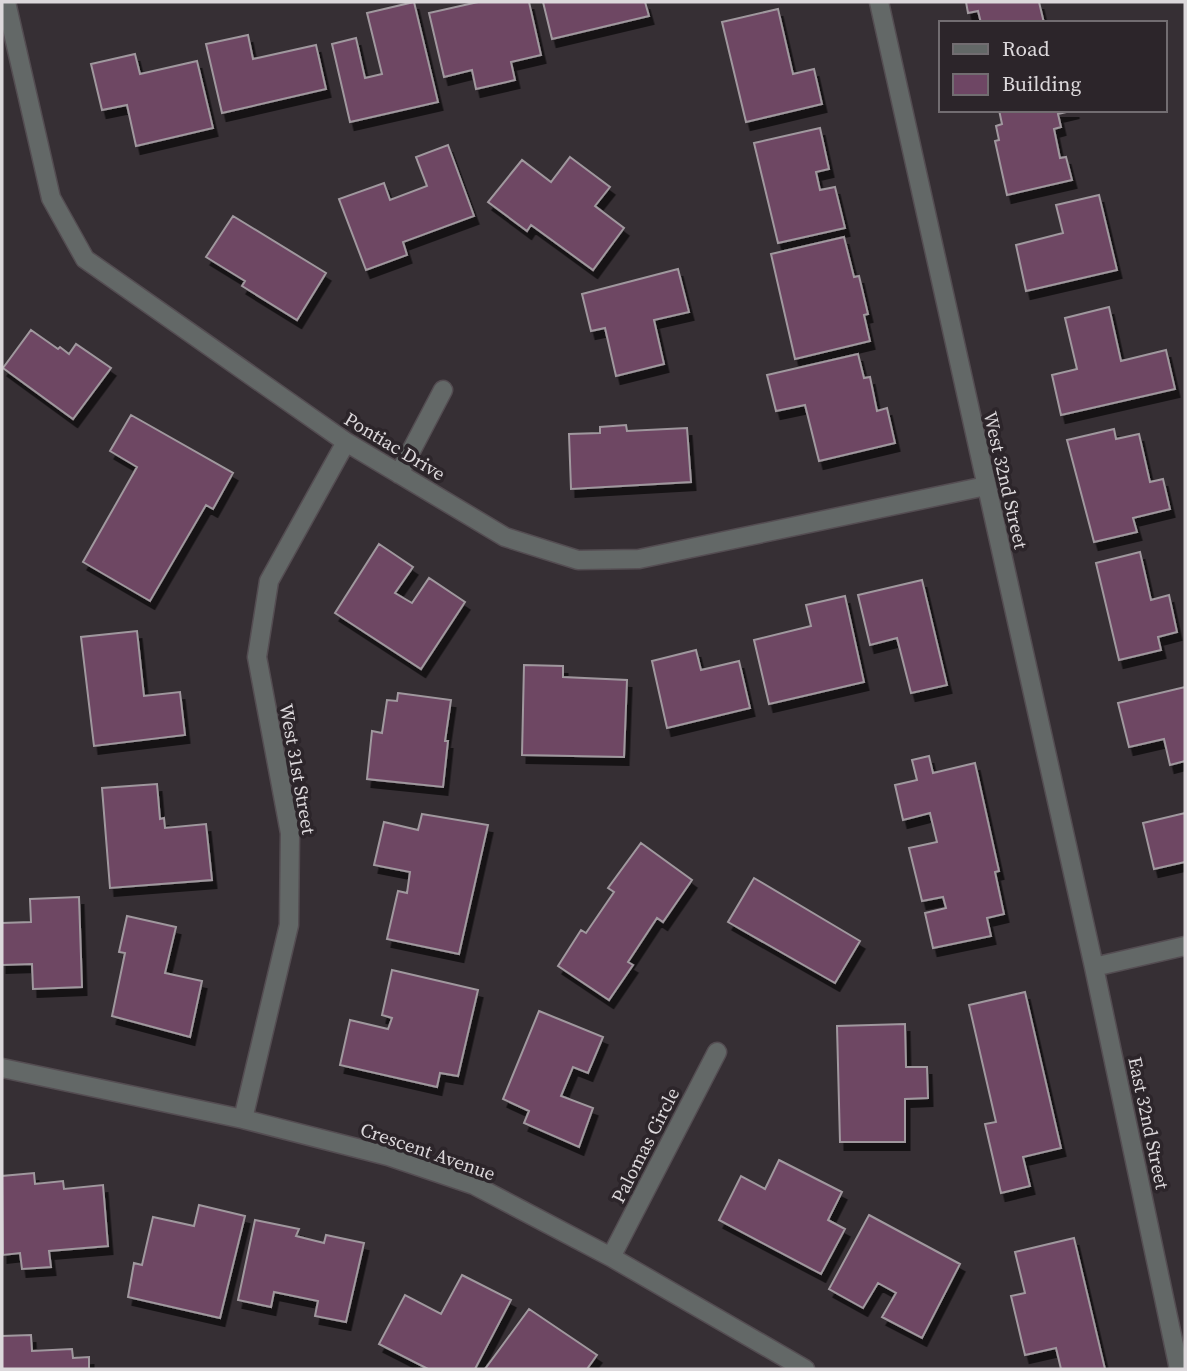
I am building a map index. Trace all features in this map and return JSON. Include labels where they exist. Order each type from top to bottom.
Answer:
[{"type":"street","name":"Pontiac Drive","points":[[6,2],[51,198],[85,259],[346,442],[505,537],[578,560],[639,559],[986,486]]},
{"type":"street","name":"West 32nd Street","points":[[879,2],[1094,967]]},
{"type":"street","points":[[399,474],[443,390]]},
{"type":"street","name":"West 31st Street","points":[[243,1119],[289,925],[290,833],[257,657],[270,581],[346,442]]},
{"type":"street","points":[[1094,967],[1185,946]]},
{"type":"street","name":"East 32nd Street","points":[[1094,967],[1179,1369]]},
{"type":"street","name":"Palomas Circle","points":[[611,1257],[717,1052]]},
{"type":"street","name":"Crescent Avenue","points":[[2,1068],[243,1119],[388,1156],[474,1185],[611,1257],[805,1369]]},
{"type":"building","points":[[414,2],[438,102],[350,122],[332,44],[356,38],[365,78],[382,74],[367,13]]},
{"type":"building","points":[[478,2],[529,2],[541,55],[511,62],[515,80],[476,89],[472,70],[444,77],[429,13]]},
{"type":"building","points":[[543,2],[645,2],[649,16],[552,39]]},
{"type":"building","points":[[966,2],[1039,2],[1044,21],[980,21],[978,11],[968,13]]},
{"type":"building","points":[[778,9],[793,74],[814,69],[822,104],[746,122],[722,22]]},
{"type":"building","points":[[248,35],[253,59],[316,45],[326,89],[222,113],[206,44]]},
{"type":"building","points":[[135,54],[140,74],[197,61],[213,128],[136,146],[127,105],[102,110],[91,64]]},
{"type":"building","points":[[999,112],[1066,112],[1058,114],[1061,127],[1054,129],[1060,158],[1066,157],[1072,180],[1007,195],[995,141],[999,140],[996,126],[1002,124]]},
{"type":"building","points":[[820,128],[829,169],[816,172],[820,190],[835,187],[845,228],[778,243],[754,143]]},
{"type":"building","points":[[448,145],[474,216],[403,242],[407,255],[366,270],[339,199],[384,183],[390,200],[427,186],[416,157]]},
{"type":"building","points":[[570,157],[610,187],[595,206],[624,228],[593,270],[531,225],[527,231],[488,202],[522,160],[551,182]]},
{"type":"building","points":[[1099,195],[1117,270],[1026,291],[1016,245],[1063,233],[1056,205]]},
{"type":"building","points":[[233,216],[326,273],[297,320],[242,286],[245,281],[206,257]]},
{"type":"building","points":[[844,237],[854,277],[859,276],[868,314],[864,315],[870,341],[795,359],[771,254]]},
{"type":"building","points":[[678,269],[689,312],[654,320],[664,364],[616,376],[605,328],[591,331],[582,294]]},
{"type":"building","points":[[1109,307],[1121,361],[1166,350],[1175,389],[1061,415],[1052,375],[1077,369],[1065,318]]},
{"type":"building","points":[[31,330],[69,354],[76,344],[111,368],[73,419],[3,368]]},
{"type":"building","points":[[858,354],[864,378],[870,377],[877,411],[887,408],[895,443],[819,461],[805,405],[776,411],[767,375]]},
{"type":"building","points":[[131,415],[233,473],[213,509],[206,505],[150,601],[83,562],[137,467],[110,451]]},
{"type":"building","points":[[626,425],[627,431],[687,428],[691,482],[571,489],[569,434],[600,433],[600,427]]},
{"type":"building","points":[[1114,429],[1116,439],[1139,434],[1150,482],[1163,479],[1170,509],[1133,518],[1137,532],[1094,542],[1067,440]]},
{"type":"building","points":[[379,544],[413,567],[395,593],[412,603],[429,578],[465,602],[421,669],[335,613]]},
{"type":"building","points":[[1140,552],[1151,600],[1169,595],[1177,632],[1158,637],[1161,650],[1119,660],[1096,563]]},
{"type":"building","points":[[922,580],[947,685],[911,693],[897,638],[870,645],[858,595]]},
{"type":"building","points":[[845,596],[864,682],[769,704],[754,640],[811,626],[806,605]]},
{"type":"building","points":[[137,631],[144,696],[180,692],[185,735],[94,746],[81,637]]},
{"type":"building","points":[[696,650],[701,670],[739,661],[750,708],[667,728],[652,661]]},
{"type":"building","points":[[524,665],[563,666],[563,677],[627,680],[624,757],[522,755]]},
{"type":"building","points":[[1185,687],[1185,761],[1170,765],[1164,739],[1129,747],[1118,703]]},
{"type":"building","points":[[398,693],[451,700],[445,741],[448,741],[443,787],[367,779],[372,731],[382,733],[387,700],[397,701]]},
{"type":"building","points":[[929,756],[933,773],[975,763],[999,871],[995,872],[1004,914],[987,918],[991,936],[933,948],[925,913],[946,908],[943,897],[922,901],[909,848],[937,842],[930,813],[903,820],[895,785],[917,780],[912,760]]},
{"type":"building","points":[[157,784],[160,819],[164,818],[165,828],[206,824],[212,880],[110,888],[102,788]]},
{"type":"building","points":[[1185,813],[1185,862],[1154,869],[1143,823]]},
{"type":"building","points":[[422,814],[488,825],[459,954],[387,939],[398,891],[407,893],[410,872],[374,865],[384,822],[418,830]]},
{"type":"building","points":[[641,843],[692,880],[663,922],[657,918],[628,962],[633,965],[609,1000],[558,966],[581,930],[586,933],[614,892],[608,888]]},
{"type":"building","points":[[754,878],[860,941],[835,983],[728,922]]},
{"type":"building","points":[[79,897],[82,987],[33,989],[32,964],[2,965],[2,923],[31,922],[30,899]]},
{"type":"building","points":[[127,916],[176,927],[165,973],[202,981],[190,1037],[112,1016],[125,953],[119,952]]},
{"type":"building","points":[[392,970],[478,990],[458,1076],[440,1073],[437,1087],[340,1065],[350,1020],[388,1029],[392,1018],[382,1015]]},
{"type":"building","points":[[1025,992],[1061,1148],[1023,1157],[1030,1186],[1001,1193],[985,1124],[996,1122],[969,1005]]},
{"type":"building","points":[[539,1011],[603,1037],[588,1073],[573,1067],[561,1096],[593,1108],[579,1147],[524,1123],[529,1111],[503,1099]]},
{"type":"building","points":[[905,1024],[906,1067],[927,1067],[928,1098],[905,1099],[905,1142],[840,1142],[837,1026]]},
{"type":"building","points":[[779,1160],[842,1192],[828,1220],[845,1229],[821,1274],[719,1220],[741,1176],[765,1189]]},
{"type":"building","points":[[34,1173],[35,1184],[63,1181],[64,1189],[103,1185],[108,1246],[49,1251],[51,1267],[22,1269],[20,1253],[3,1255],[2,1176]]},
{"type":"building","points":[[199,1205],[245,1216],[220,1318],[128,1297],[134,1263],[142,1265],[153,1217],[194,1226]]},
{"type":"building","points":[[869,1215],[960,1264],[922,1338],[882,1317],[896,1293],[878,1283],[863,1308],[829,1289]]},
{"type":"building","points":[[255,1220],[299,1229],[296,1236],[324,1243],[326,1235],[364,1243],[346,1322],[315,1316],[318,1301],[274,1292],[271,1307],[238,1300]]},
{"type":"building","points":[[1074,1238],[1105,1369],[1061,1369],[1056,1348],[1025,1355],[1011,1296],[1025,1293],[1015,1252]]},
{"type":"building","points":[[462,1275],[511,1300],[475,1369],[428,1369],[379,1344],[405,1295],[441,1314]]},
{"type":"building","points":[[529,1309],[597,1355],[587,1369],[485,1369]]},
{"type":"building","points":[[31,1335],[32,1351],[72,1349],[73,1358],[89,1357],[89,1369],[2,1369],[2,1336]]}]
